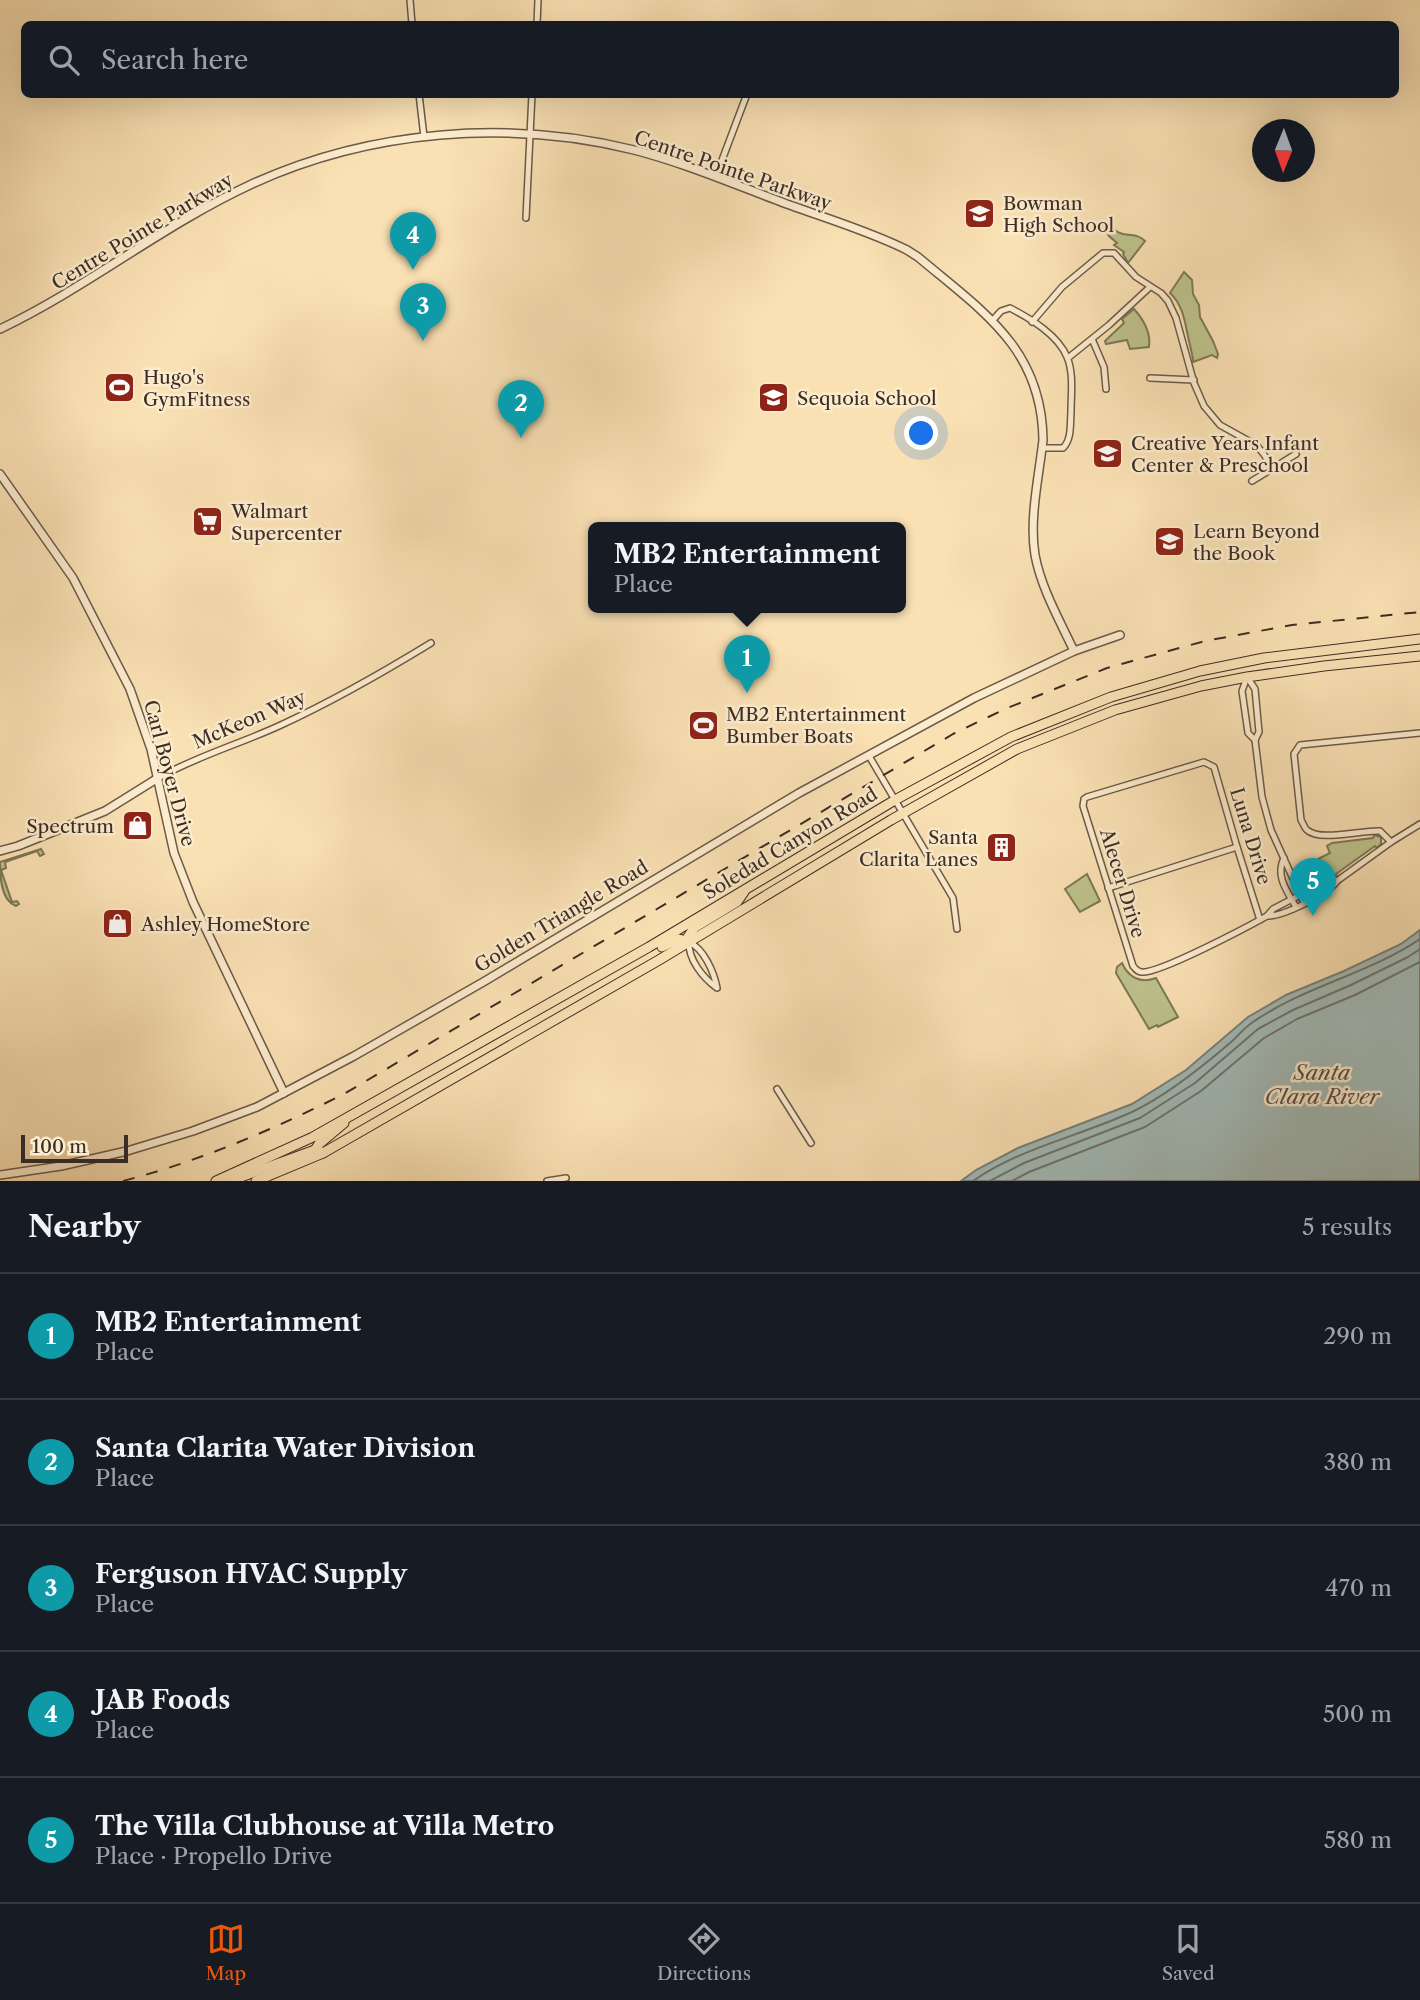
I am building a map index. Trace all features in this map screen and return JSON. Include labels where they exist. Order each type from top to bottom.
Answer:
[{"type":"main road","name":"Soledad Canyon Road","points":[[216,1181],[302,1142],[354,1114],[672,934],[895,800],[1011,737],[1111,697],[1200,671],[1324,650],[1420,639]]},
{"type":"main road","name":"Soledad Canyon Road","points":[[256,1181],[317,1154],[689,942],[903,813],[1017,749],[1115,710],[1201,686],[1324,666],[1420,656]]},
{"type":"main road","points":[[1245,662],[1247,677]]},
{"type":"main road","points":[[562,997],[598,982],[672,941],[679,939],[689,942],[688,937],[694,928],[737,902],[747,887]]},
{"type":"main road","points":[[226,1181],[317,1154],[319,1144],[354,1114]]},
{"type":"street","points":[[410,0],[412,21]]},
{"type":"street","points":[[537,21],[538,0]]},
{"type":"street","points":[[419,98],[424,137]]},
{"type":"street","points":[[526,218],[532,98]]},
{"type":"street","points":[[716,176],[745,98]]},
{"type":"street","name":"Centre Pointe Parkway","points":[[0,329],[63,296],[193,214],[253,183],[302,164],[365,146],[464,133],[530,134],[635,150],[716,176],[907,250],[992,321],[1012,342],[1034,382],[1041,410],[1042,448],[1034,531],[1035,557],[1043,582],[1074,651]]},
{"type":"street","points":[[1032,322],[1062,287],[1103,253],[1117,255],[1130,271],[1168,301],[1176,318],[1194,380],[1209,414],[1220,425],[1256,445],[1273,468]]},
{"type":"street","points":[[1068,358],[1150,287]]},
{"type":"street","points":[[992,321],[1001,311],[1010,308],[1053,338],[1068,358],[1072,388],[1069,440],[1063,448],[1042,448]]},
{"type":"street","points":[[1092,339],[1104,367],[1106,389]]},
{"type":"street","points":[[1150,378],[1194,380]]},
{"type":"street","points":[[1252,481],[1296,454]]},
{"type":"street","name":"Carl Boyer Drive","points":[[0,474],[55,551],[83,596],[133,696],[158,778],[174,853],[193,902],[284,1093]]},
{"type":"street","name":"Golden Triangle Road","points":[[0,1175],[86,1160],[160,1141],[225,1119],[284,1093],[485,981],[799,793],[974,698],[1074,651],[1120,635]]},
{"type":"street","name":"McKeon Way","points":[[0,851],[105,811],[192,760],[282,724],[393,667],[431,643]]},
{"type":"street","points":[[1247,677],[1242,691],[1248,733],[1255,740]]},
{"type":"street","points":[[1247,677],[1255,689],[1259,732],[1255,740],[1262,797],[1272,830],[1304,903]]},
{"type":"street","points":[[1391,842],[1380,831],[1316,835],[1306,830],[1301,820],[1294,754],[1300,745],[1420,733]]},
{"type":"street","points":[[869,756],[953,898],[957,929]]},
{"type":"street","name":"Alecer Drive","points":[[1210,764],[1204,762],[1084,799],[1083,806],[1133,966],[1140,972],[1150,971],[1177,961],[1260,920]]},
{"type":"street","name":"Luna Drive","points":[[1210,764],[1214,767],[1260,920]]},
{"type":"street","points":[[1267,916],[1275,916],[1296,907],[1333,887],[1337,881],[1420,824]]},
{"type":"street","points":[[1108,888],[1237,847]]},
{"type":"street","points":[[1284,858],[1279,867],[1280,874],[1296,907]]},
{"type":"street","points":[[1260,920],[1273,908],[1300,894],[1329,880],[1337,881]]},
{"type":"street","points":[[689,942],[696,945],[715,976],[717,988],[706,980],[689,950],[689,942]]},
{"type":"street","points":[[777,1089],[811,1143]]},
{"type":"street","points":[[547,1181],[566,1178]]},
{"type":"green space","points":[[1102,223],[1120,233],[1137,236],[1145,241],[1128,263],[1124,252],[1114,245],[1117,243],[1109,236]]},
{"type":"green space","points":[[1184,272],[1192,280],[1200,317],[1213,341],[1217,358],[1212,355],[1193,362],[1182,311],[1170,293]]},
{"type":"green space","points":[[1134,309],[1146,326],[1149,347],[1130,349],[1127,340],[1106,344],[1105,341],[1124,323],[1122,319]]},
{"type":"green space","points":[[1374,835],[1381,837],[1381,844],[1377,848],[1375,846],[1336,874],[1337,876],[1315,883],[1314,880],[1325,874],[1318,859],[1330,853],[1327,846],[1373,838]]},
{"type":"green space","points":[[41,849],[44,854],[40,856],[37,851],[5,862],[6,868],[1,870],[12,902],[17,901],[19,904],[16,906],[7,899],[4,894],[1,881],[0,862]]},
{"type":"green space","points":[[1087,874],[1100,901],[1080,912],[1065,889]]},
{"type":"green space","points":[[1122,963],[1135,978],[1156,978],[1178,1017],[1149,1029],[1116,973],[1117,967]]},
{"type":"water","name":"MB2 Entertainment Bumber Boats","points":[[704,713],[712,720],[714,730],[710,734],[697,735],[694,732],[693,715]]},
{"type":"water","name":"Santa Clara River","points":[[1420,930],[1420,1181],[961,1181],[1018,1148],[1132,1104],[1186,1070],[1248,1017],[1286,995],[1401,944]]},
{"type":"railway","points":[[123,1181],[180,1164],[235,1143],[344,1094],[953,734],[1005,709],[1107,668],[1205,641],[1292,625],[1420,612]]},
{"type":"place","name":"Bowman High School","points":[[980,214]]},
{"type":"place","name":"JAB Foods","points":[[413,270]]},
{"type":"place","name":"Ferguson HVAC Supply","points":[[423,341]]},
{"type":"place","name":"Hugo's GymFitness","points":[[120,388]]},
{"type":"place","name":"Sequoia School","points":[[774,398]]},
{"type":"place","name":"Santa Clarita Water Division","points":[[521,438]]},
{"type":"place","name":"Creative Years Infant Center & Preschool","points":[[1108,454]]},
{"type":"place","name":"Walmart Supercenter","points":[[208,522]]},
{"type":"place","name":"Learn Beyond the Book","points":[[1170,542]]},
{"type":"place","name":"MB2 Entertainment","points":[[747,693]]},
{"type":"place","name":"MB2 Entertainment Bumber Boats","points":[[703,725]]},
{"type":"place","name":"Spectrum","points":[[137,826]]},
{"type":"place","name":"Santa Clarita Lanes","points":[[1001,848]]},
{"type":"place","name":"The Villa Clubhouse at Villa Metro","points":[[1313,916]]},
{"type":"place","name":"Ashley HomeStore","points":[[118,924]]}]
